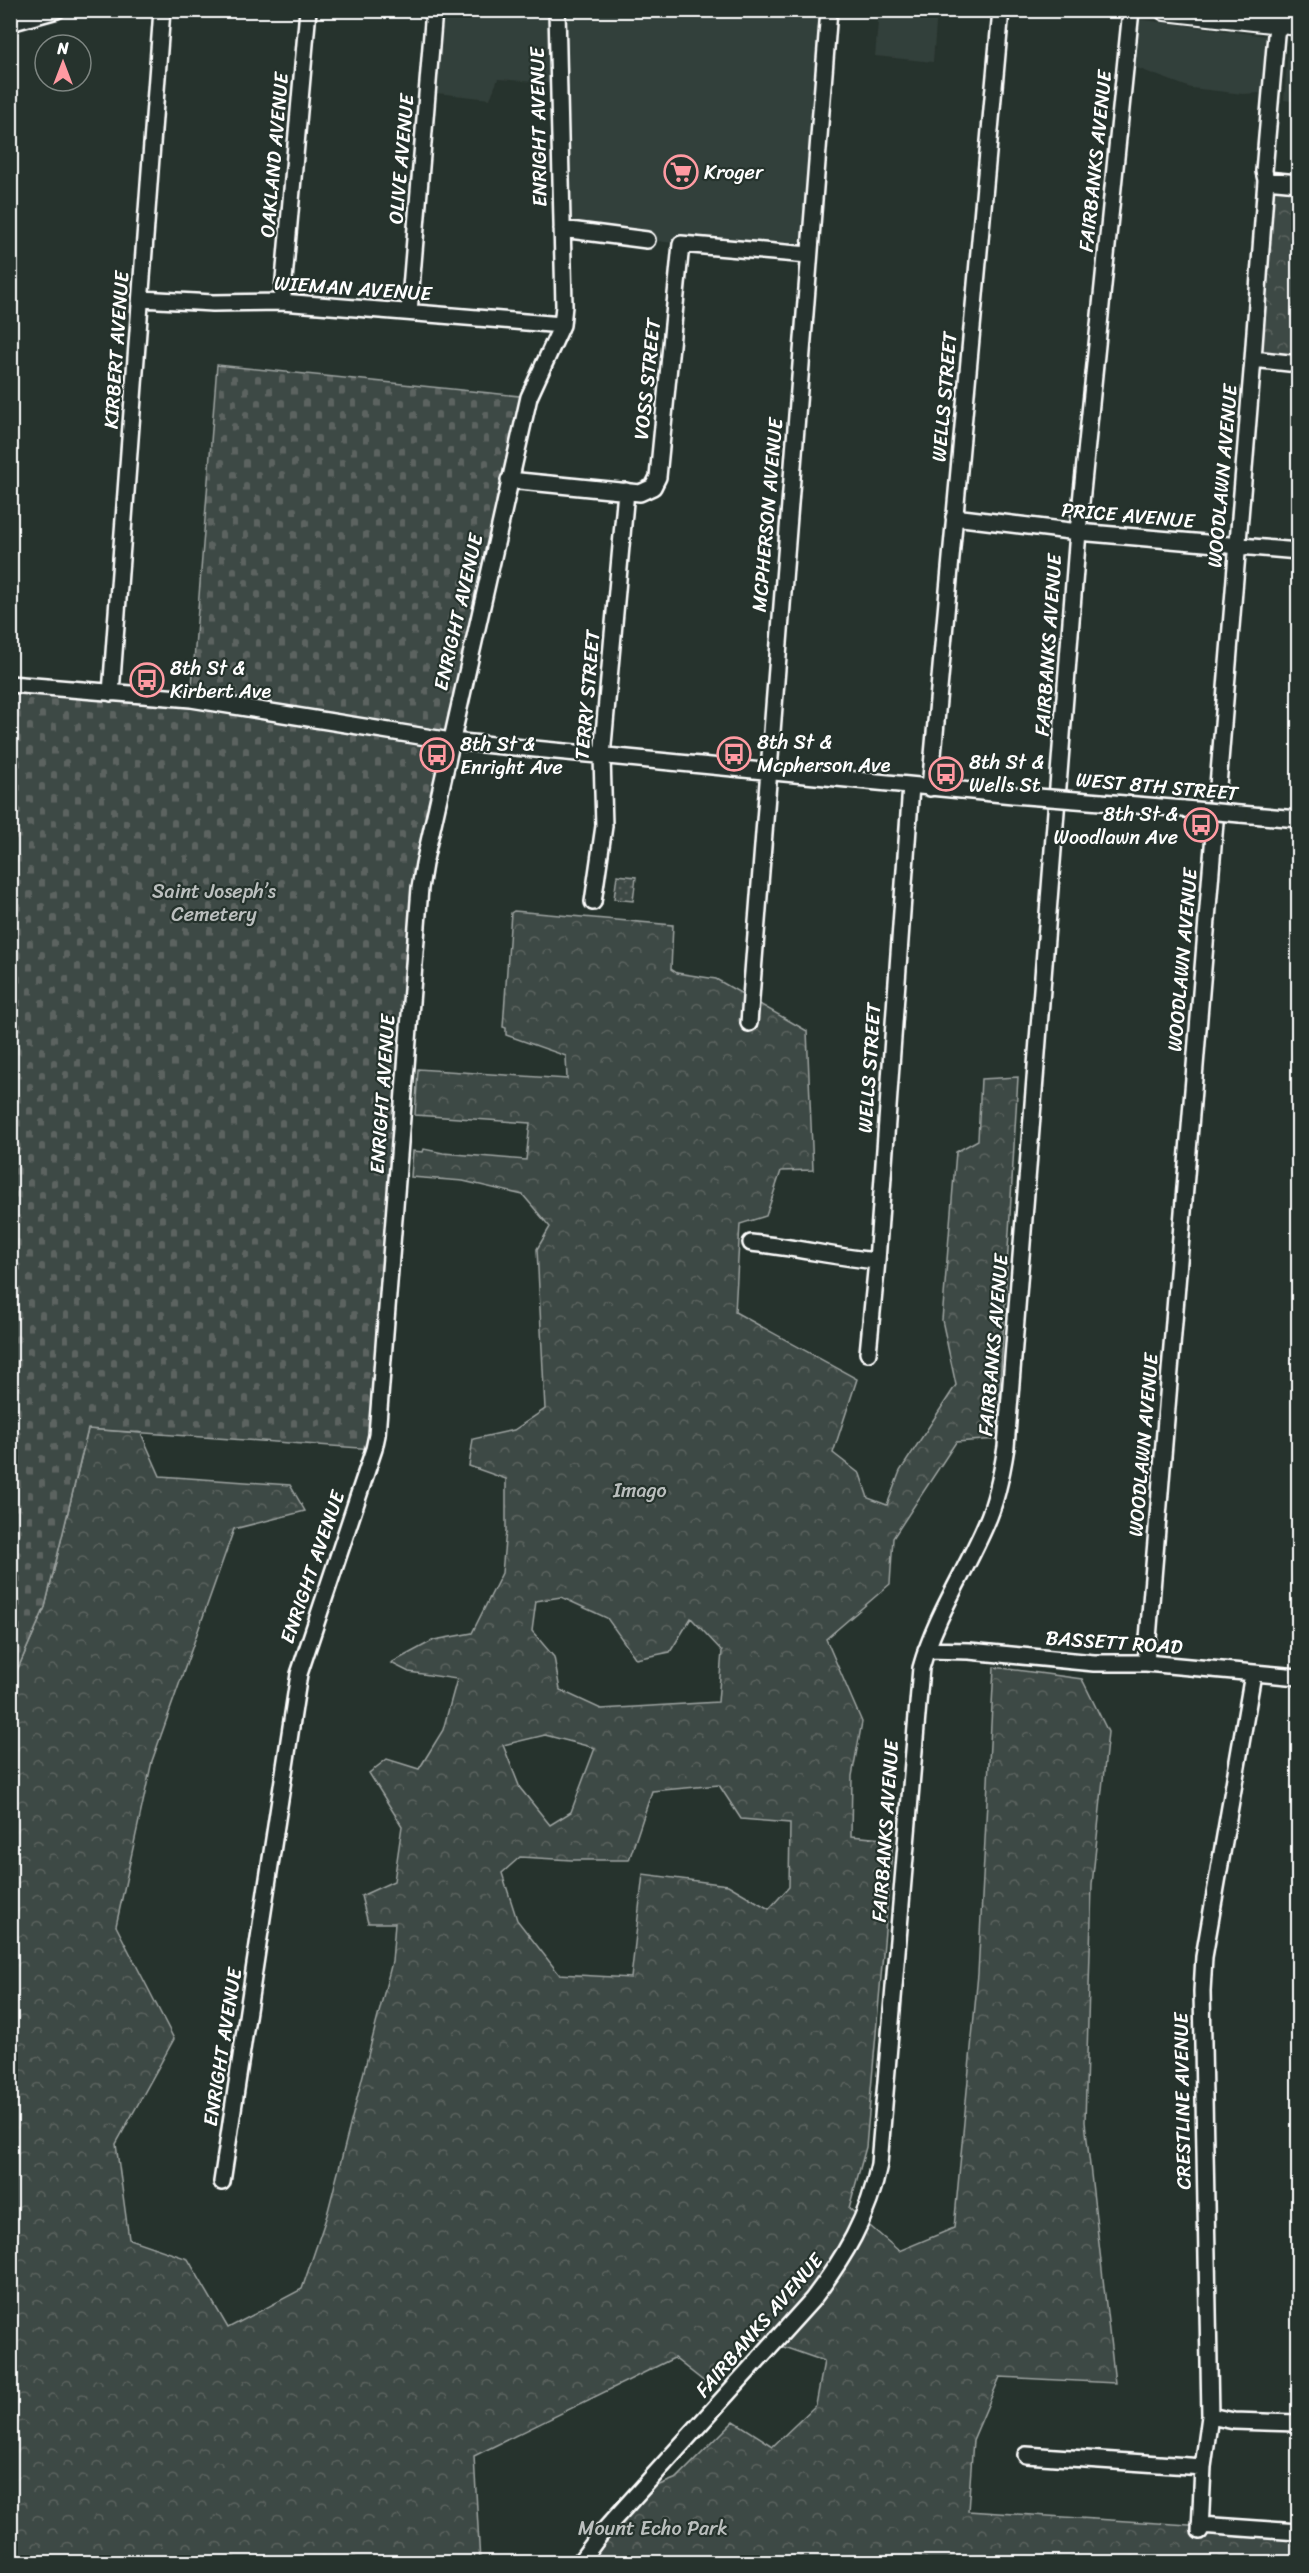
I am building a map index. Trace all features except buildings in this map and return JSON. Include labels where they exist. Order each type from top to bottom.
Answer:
[{"type":"main road","points":[[1165,10],[1286,20]]},
{"type":"street","points":[[10,22],[57,10]]},
{"type":"street","name":"KIRBERT AVENUE","points":[[111,693],[162,10]]},
{"type":"street","name":"OAKLAND AVENUE","points":[[282,302],[308,10]]},
{"type":"street","name":"OLIVE AVENUE","points":[[409,312],[434,10]]},
{"type":"street","name":"ENRIGHT AVENUE","points":[[222,2182],[299,1674],[377,1435],[420,888],[529,398],[562,325],[564,306],[557,10]]},
{"type":"street","name":"MCPHERSON AVENUE","points":[[749,1023],[767,772],[829,10]]},
{"type":"street","name":"WELLS STREET","points":[[930,788],[1001,10]]},
{"type":"street","name":"FAIRBANKS AVENUE","points":[[580,2562],[599,2536],[812,2301],[846,2253],[870,2202],[879,2164],[917,1692],[926,1650],[987,1522],[1001,1478],[1006,1447],[1078,532],[1131,10]]},
{"type":"street","name":"WOODLAWN AVENUE","points":[[1146,1663],[1253,359],[1266,180],[1264,171],[1276,35],[1286,20]]},
{"type":"street","points":[[1266,180],[1299,183]]},
{"type":"street","points":[[562,229],[647,240]]},
{"type":"street","name":"VOSS STREET","points":[[626,491],[640,493],[648,491],[653,488],[658,477],[681,244],[809,255]]},
{"type":"street","name":"WIEMAN AVENUE","points":[[141,299],[199,303],[282,302],[562,325]]},
{"type":"street","points":[[1253,359],[1299,364]]},
{"type":"street","points":[[509,480],[626,491]]},
{"type":"street","name":"TERRY STREET","points":[[593,902],[604,826],[602,756],[626,491]]},
{"type":"street","name":"PRICE AVENUE","points":[[954,517],[1078,532],[1299,551]]},
{"type":"street","name":"WEST 8TH STREET","points":[[10,684],[191,699],[451,741],[930,788],[1299,819]]},
{"type":"street","name":"WELLS STREET","points":[[868,1353],[877,1261],[911,786]]},
{"type":"street","points":[[751,1243],[781,1246],[834,1257],[877,1261]]},
{"type":"street","name":"BASSETT ROAD","points":[[926,1650],[1094,1663],[1146,1663],[1299,1677]]},
{"type":"street","name":"CRESTLINE AVENUE","points":[[1252,1674],[1204,1956],[1202,1991],[1210,2416],[1203,2467],[1200,2528],[1299,2532]]},
{"type":"street","points":[[1210,2416],[1234,2421],[1299,2423]]},
{"type":"street","points":[[1026,2455],[1203,2467]]},
{"type":"shaded area","points":[[434,11],[829,11],[809,255],[681,244],[562,229],[558,84],[498,79],[490,99],[427,92]]},
{"type":"shaded area","points":[[879,11],[937,11],[933,62],[875,56]]},
{"type":"shaded area","points":[[1137,19],[1266,36],[1261,93],[1243,94],[1191,88],[1134,67]]},
{"type":"shaded area","points":[[1289,37],[1298,38],[1298,102],[1284,100]]},
{"type":"green space","points":[[1266,180],[1298,183],[1298,364],[1253,359]]},
{"type":"green space","name":"Saint Joseph’s Cemetery","points":[[217,365],[529,397],[424,864],[374,1449],[88,1429],[45,1607],[11,1684],[11,684],[191,699]]},
{"type":"green space","points":[[617,875],[636,877],[633,901],[614,899]]},
{"type":"green space","points":[[514,911],[673,925],[671,969],[677,973],[716,979],[807,1031],[813,1170],[781,1171],[766,1216],[740,1224],[735,1312],[857,1379],[833,1453],[860,1474],[868,1498],[887,1505],[900,1471],[956,1385],[942,1320],[956,1152],[978,1140],[981,1079],[1018,1077],[997,1439],[956,1442],[893,1538],[890,1584],[826,1639],[862,1722],[852,1776],[851,1836],[893,1840],[866,2147],[849,2208],[899,2251],[954,2228],[978,1974],[994,1667],[1082,1679],[1108,1732],[1092,1885],[1085,2122],[1115,2383],[1000,2377],[973,2440],[968,2511],[1298,2532],[1298,2562],[580,2562],[639,2493],[677,2478],[734,2421],[773,2446],[816,2405],[824,2361],[758,2338],[706,2383],[674,2358],[474,2456],[480,2562],[11,2562],[11,1684],[45,1607],[88,1429],[141,1433],[160,1476],[290,1485],[305,1511],[234,1529],[152,1761],[116,1926],[174,2039],[116,2144],[129,2239],[188,2259],[228,2328],[302,2289],[327,2215],[392,1962],[395,1923],[368,1923],[361,1896],[394,1881],[402,1826],[369,1773],[387,1759],[419,1769],[443,1730],[457,1679],[409,1672],[391,1663],[434,1640],[472,1633],[502,1573],[506,1530],[506,1479],[469,1466],[473,1439],[514,1430],[545,1409],[537,1249],[550,1227],[523,1195],[463,1181],[411,1177],[413,1151],[423,1152],[424,1149],[443,1153],[526,1160],[530,1123],[415,1115],[418,1069],[567,1079],[566,1056],[506,1035],[506,1028],[503,1027],[511,913]],"holes":[[[561,1597],[607,1618],[636,1659],[670,1652],[691,1618],[722,1651],[718,1702],[601,1709],[560,1690],[554,1657],[532,1631],[536,1601]],[[545,1735],[595,1748],[571,1812],[550,1825],[520,1788],[503,1745]],[[719,1785],[741,1819],[790,1823],[789,1887],[769,1909],[728,1885],[643,1874],[631,1978],[559,1974],[517,1920],[502,1873],[520,1857],[629,1860],[652,1791]]]},
{"type":"place","name":"Kroger","points":[[681,172]]},
{"type":"place","name":"8th St & Kirbert Ave","points":[[147,680]]},
{"type":"place","name":"8th St & Mcpherson Ave","points":[[734,754]]},
{"type":"place","name":"8th St & Enright Ave","points":[[437,755]]},
{"type":"place","name":"8th St & Wells St","points":[[946,774]]},
{"type":"place","name":"8th St & Woodlawn Ave","points":[[1201,825]]},
{"type":"park label","name":"Imago","points":[[640,1490]]},
{"type":"park label","name":"Mount Echo Park","points":[[653,2528]]}]
